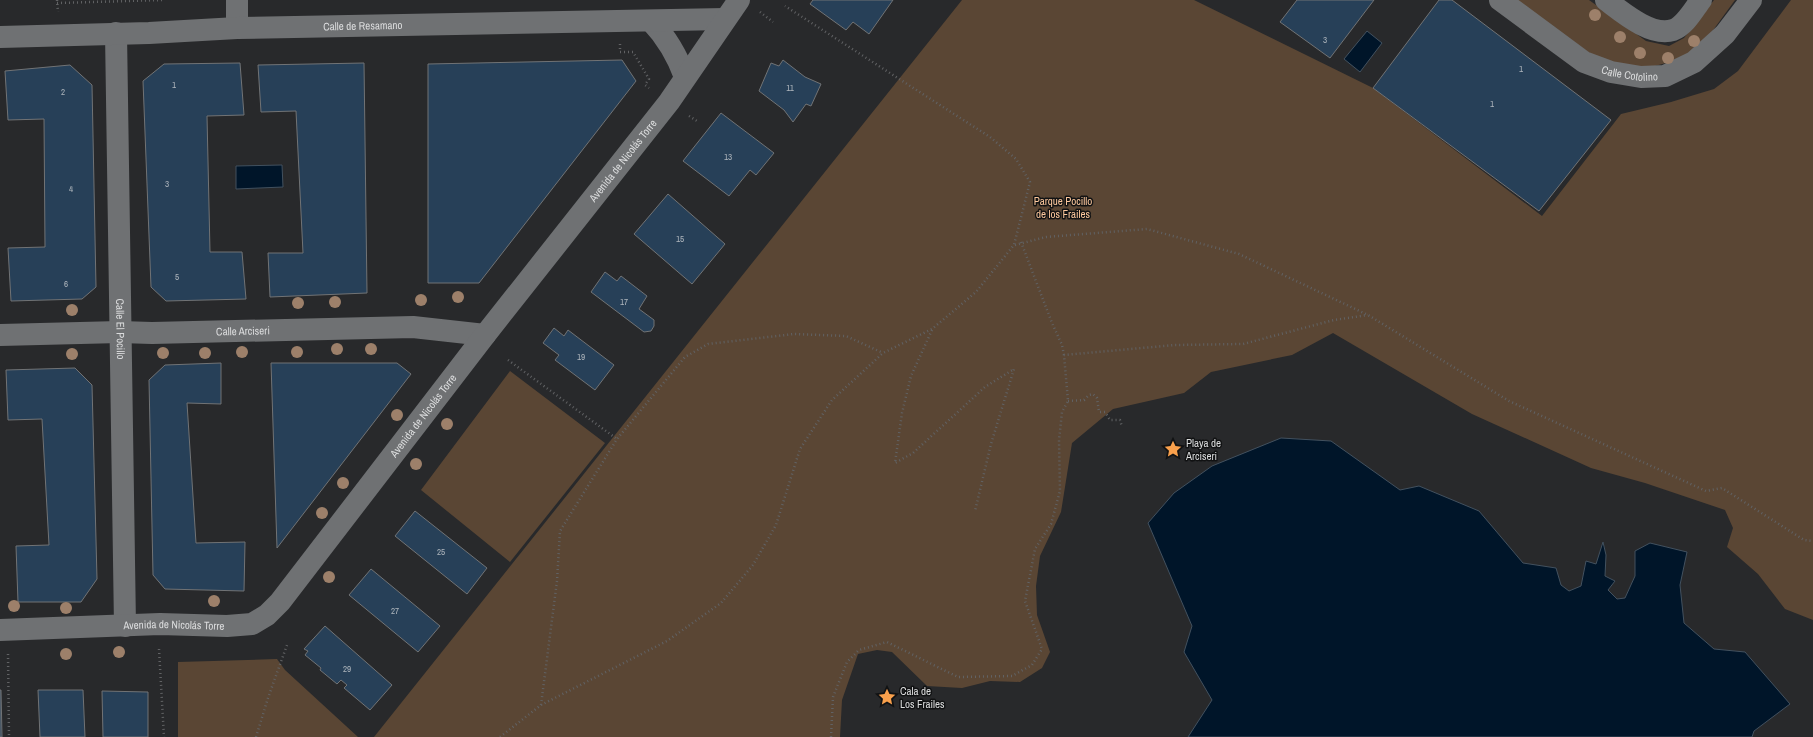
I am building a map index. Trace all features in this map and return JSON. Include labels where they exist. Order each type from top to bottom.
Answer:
[{"type":"street","points":[[237,0],[237,28]]},
{"type":"street","name":"Avenida de Nicolás Torre","points":[[4,630],[160,624],[227,626],[252,624],[267,615],[280,602],[485,335],[669,102],[738,0]]},
{"type":"street","name":"Calle Cotolino","points":[[1500,0],[1584,62],[1611,72],[1641,77],[1665,76],[1694,62],[1725,34],[1751,0]]},
{"type":"street","points":[[1606,0],[1635,21],[1656,30],[1673,30],[1685,21],[1701,0]]},
{"type":"street","name":"Calle de Resamano","points":[[0,37],[237,28],[725,19]]},
{"type":"street","points":[[651,21],[666,38],[677,55],[685,77]]},
{"type":"street","name":"Calle El Pocillo","points":[[116,33],[125,626]]},
{"type":"street","name":"Calle Arciseri","points":[[0,335],[120,332],[152,333],[413,326],[485,335]]},
{"type":"path","points":[[57,3],[163,0]]},
{"type":"path","points":[[500,737],[540,705],[666,641],[721,603],[753,565],[776,525],[800,449],[832,400],[882,353],[932,329],[976,292],[1014,245],[1030,182],[1016,159],[990,136],[785,6]]},
{"type":"path","points":[[621,21],[620,52],[634,52],[649,79],[645,85],[697,121]]},
{"type":"path","points":[[1014,245],[1021,242],[1046,237],[1147,229],[1239,254],[1368,315],[1509,401],[1706,491],[1722,488],[1804,540],[1813,541]]},
{"type":"path","points":[[831,737],[833,696],[847,662],[859,650],[887,642],[958,677],[1012,676],[1032,665],[1042,649],[1025,601],[1035,549],[1051,524],[1060,491],[1059,440],[1062,412],[1068,401],[1062,345],[1021,242]]},
{"type":"path","points":[[1064,355],[1176,344],[1243,344],[1334,320],[1368,315]]},
{"type":"path","points":[[932,329],[911,376],[902,413],[895,463],[913,454],[984,387],[1014,369],[991,444],[975,511]]},
{"type":"path","points":[[540,705],[557,581],[560,531],[618,439],[685,357],[708,344],[794,334],[846,336],[882,353]]},
{"type":"path","points":[[508,360],[618,439]]},
{"type":"path","points":[[1068,401],[1084,400],[1088,395],[1093,394],[1096,398],[1099,412],[1105,412],[1110,420],[1120,420],[1122,427]]},
{"type":"path","points":[[160,624],[158,655],[164,737]]},
{"type":"path","points":[[4,630],[9,737]]},
{"type":"path","points":[[256,737],[287,645]]},
{"type":"green space","name":"Parque Pocillo de los Frailes","points":[[962,0],[1194,0],[1373,88],[1542,216],[1621,114],[1671,102],[1714,89],[1738,71],[1791,0],[1813,0],[1813,620],[1785,609],[1758,574],[1727,547],[1733,528],[1725,510],[1645,483],[1591,468],[1472,414],[1333,333],[1292,355],[1211,372],[1184,393],[1113,409],[1072,443],[1061,512],[1040,556],[1036,586],[1037,615],[1050,652],[1042,668],[1020,682],[990,681],[962,688],[927,686],[892,652],[877,650],[858,654],[842,700],[840,737],[374,737]]},
{"type":"green space","points":[[1516,0],[1589,0],[1646,41],[1669,46],[1684,38],[1714,0],[1735,0],[1711,33],[1691,52],[1670,62],[1651,67],[1629,67],[1595,57]]},
{"type":"green space","points":[[510,371],[605,443],[510,562],[421,490]]},
{"type":"green space","points":[[277,659],[285,670],[358,737],[178,737],[178,662]]},
{"type":"water","points":[[1367,31],[1382,43],[1360,72],[1344,59]]},
{"type":"water","points":[[282,165],[283,187],[236,189],[236,166]]},
{"type":"water","points":[[1281,438],[1331,441],[1400,490],[1419,486],[1479,511],[1523,563],[1556,568],[1561,585],[1569,591],[1581,586],[1586,561],[1596,564],[1603,542],[1606,555],[1605,576],[1615,581],[1608,590],[1617,599],[1625,598],[1635,576],[1635,551],[1650,543],[1687,552],[1680,585],[1684,623],[1714,649],[1745,652],[1790,704],[1754,731],[1752,737],[1188,737],[1212,700],[1184,652],[1192,626],[1148,523],[1174,493],[1212,466]]},
{"type":"building","points":[[813,0],[893,0],[869,34],[853,22],[846,30],[810,4]]},
{"type":"building","points":[[1297,0],[1374,0],[1330,58],[1280,22]]},
{"type":"building","points":[[1439,0],[1452,0],[1611,120],[1539,211],[1373,88]]},
{"type":"building","points":[[622,60],[636,81],[479,283],[428,283],[428,64]]},
{"type":"building","points":[[783,60],[805,77],[821,84],[811,106],[806,104],[793,122],[784,110],[759,91],[771,63],[779,66]]},
{"type":"building","points":[[240,63],[244,115],[207,116],[210,252],[242,252],[246,299],[166,301],[151,287],[143,81],[164,64]]},
{"type":"building","points":[[364,63],[367,293],[270,297],[268,253],[303,253],[296,111],[261,112],[258,65]]},
{"type":"building","points":[[70,65],[92,85],[96,287],[82,299],[11,301],[8,248],[45,247],[44,119],[8,120],[5,71]]},
{"type":"building","points":[[721,113],[774,153],[756,175],[750,170],[729,196],[683,161]]},
{"type":"building","points":[[668,194],[725,244],[692,284],[634,234]]},
{"type":"building","points":[[605,272],[617,281],[621,276],[647,296],[639,309],[654,320],[654,326],[651,331],[644,332],[591,292]]},
{"type":"building","points":[[554,328],[564,336],[568,330],[614,365],[595,390],[555,360],[559,355],[543,343]]},
{"type":"building","points":[[221,363],[221,404],[187,403],[196,543],[245,542],[244,591],[165,589],[153,575],[149,380],[165,365]]},
{"type":"building","points":[[271,363],[397,363],[411,374],[277,548]]},
{"type":"building","points":[[75,368],[92,385],[97,579],[81,602],[18,602],[16,546],[49,545],[42,419],[8,420],[6,370]]},
{"type":"building","points":[[415,511],[487,568],[467,594],[395,536]]},
{"type":"building","points":[[371,569],[440,626],[418,652],[349,595]]},
{"type":"building","points":[[325,626],[392,685],[370,710],[344,688],[347,685],[341,680],[337,684],[305,655],[308,651],[304,649]]},
{"type":"building","points":[[1,690],[2,737],[0,737]]},
{"type":"building","points":[[38,690],[83,690],[85,737],[40,737]]},
{"type":"building","points":[[102,691],[148,692],[148,737],[103,737]]},
{"type":"place","name":"Playa de Arciseri","points":[[1173,449]]},
{"type":"place","name":"Cala de Los Frailes","points":[[887,697]]}]
